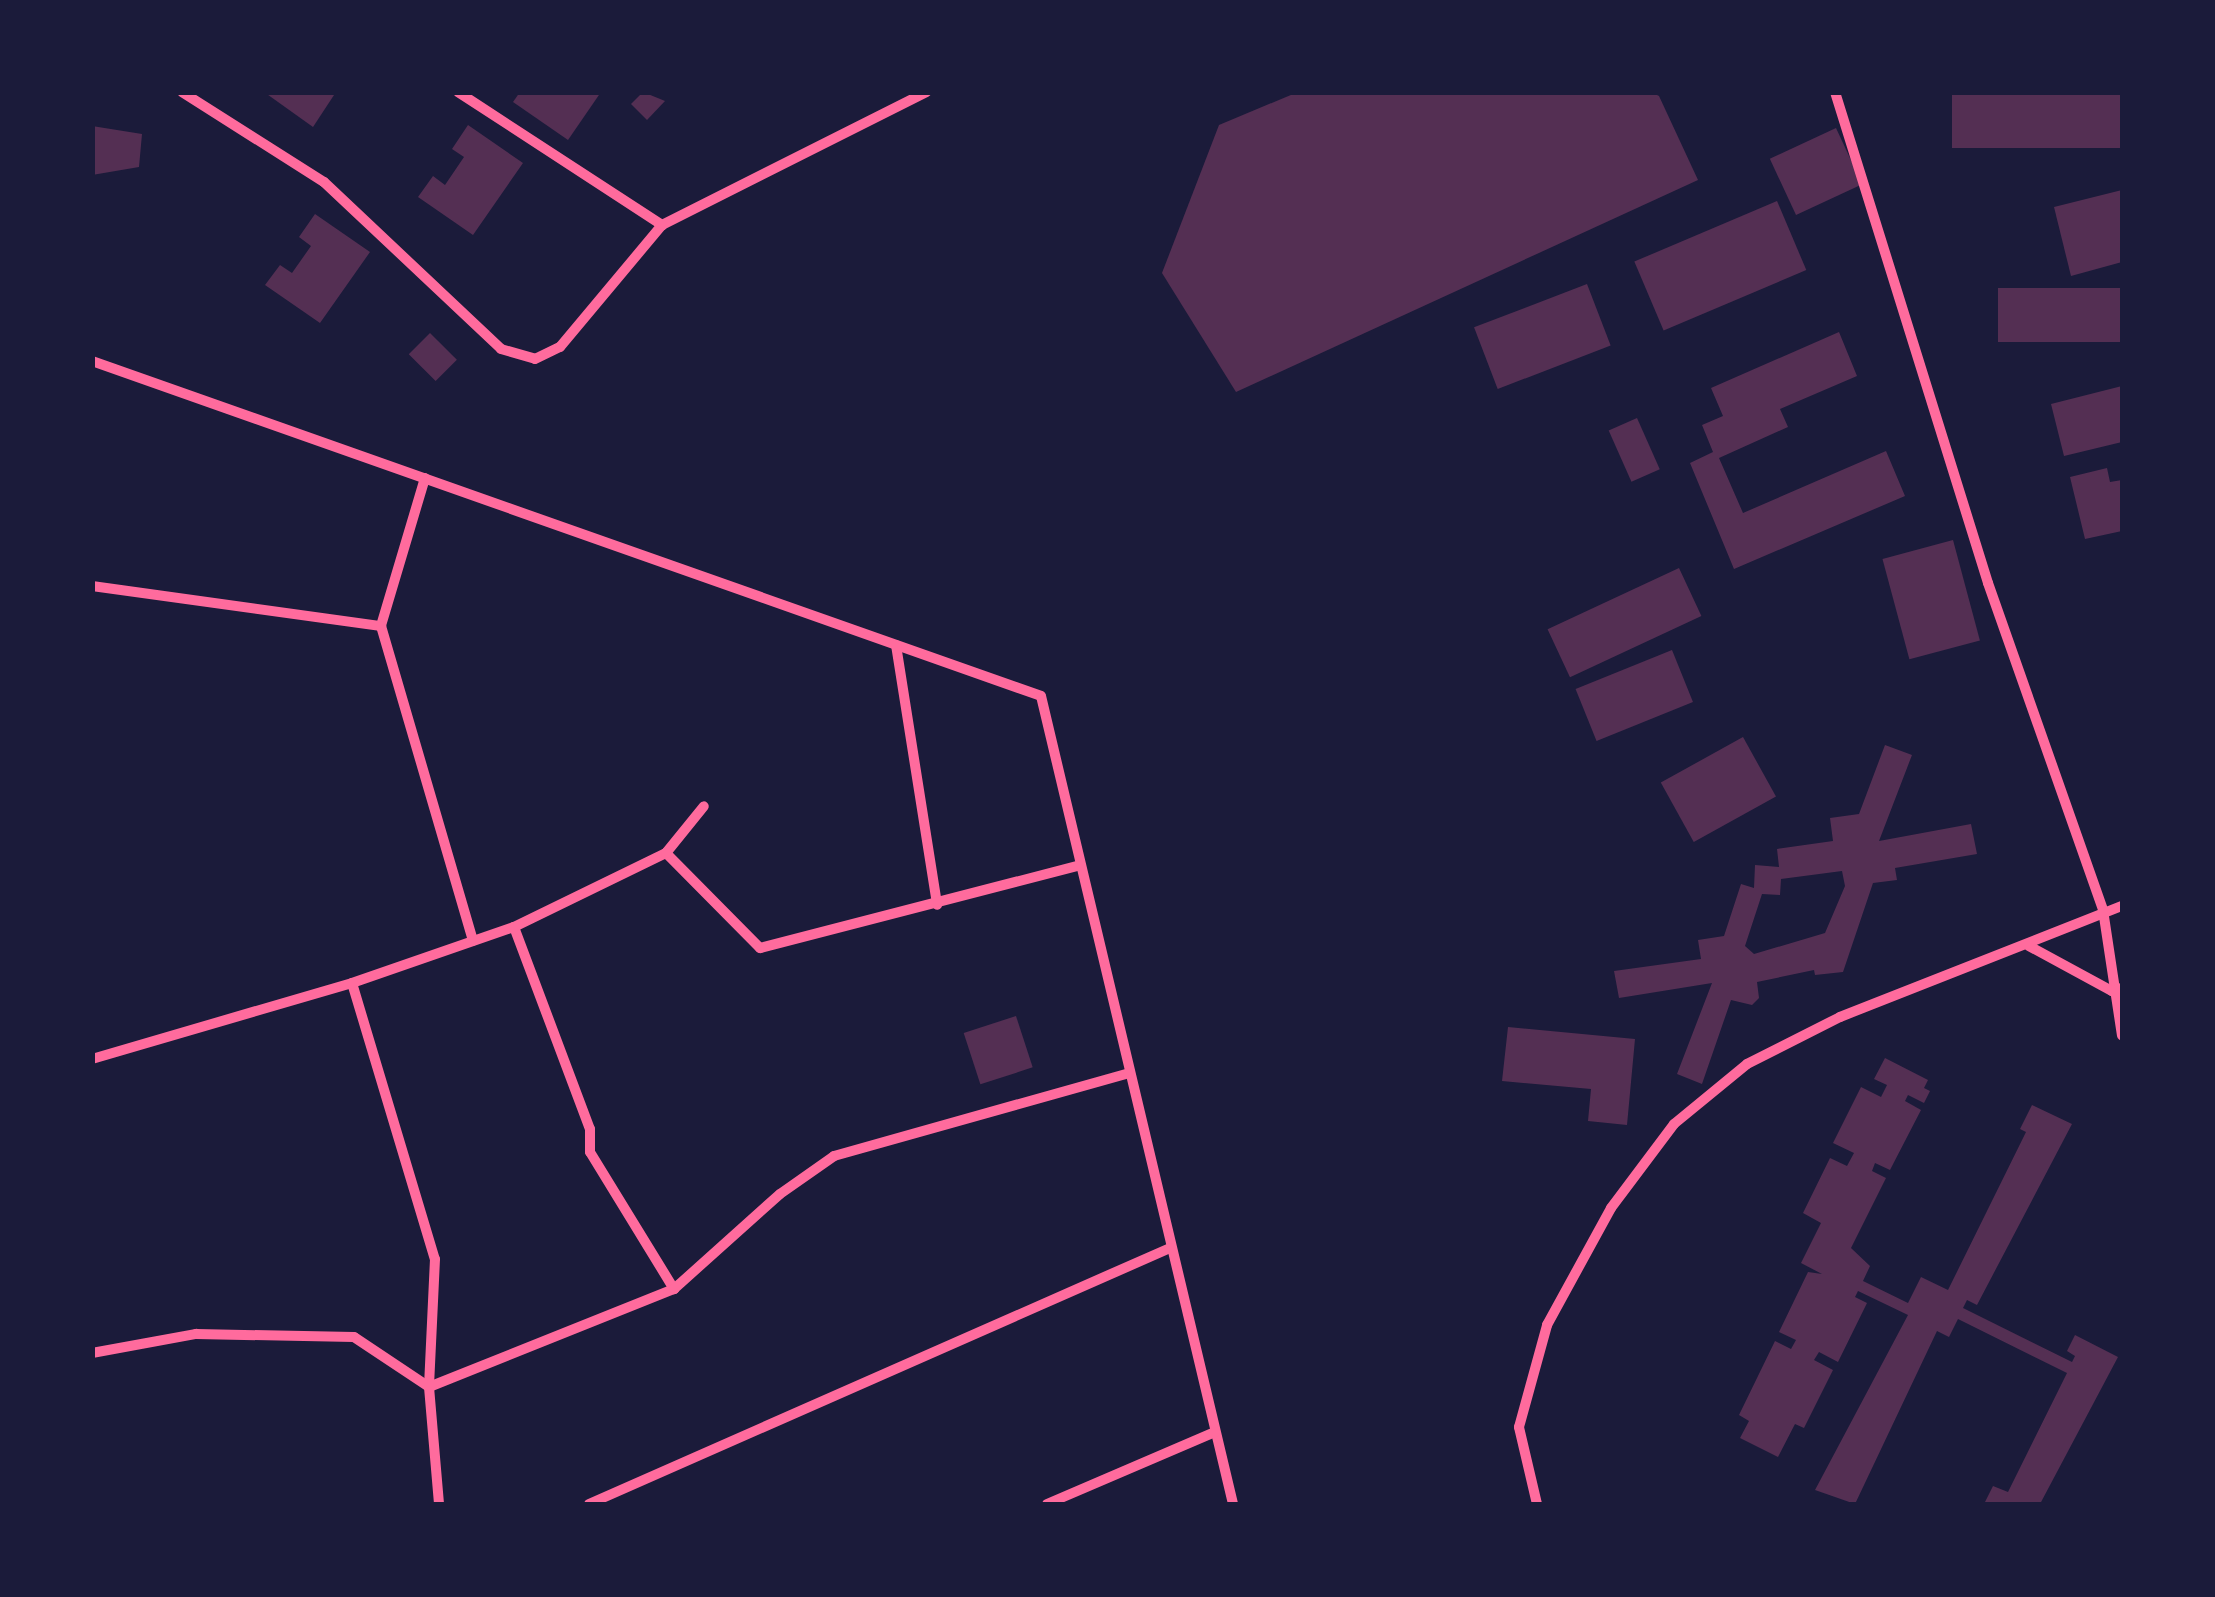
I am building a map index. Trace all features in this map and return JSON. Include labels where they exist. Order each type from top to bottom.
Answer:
[{"type":"street","points":[[182,92],[324,182],[501,349],[535,359],[560,348],[662,225],[926,92]]},
{"type":"street","points":[[458,92],[662,225]]},
{"type":"street","points":[[1836,92],[1988,583],[2103,910],[2122,1036]]},
{"type":"street","points":[[92,361],[1041,696],[1233,1504]]},
{"type":"street","points":[[425,478],[381,626],[472,942]]},
{"type":"street","points":[[92,586],[381,626]]},
{"type":"street","points":[[896,645],[937,905]]},
{"type":"street","points":[[92,1059],[352,983],[514,927],[666,853],[704,806]]},
{"type":"street","points":[[666,853],[760,948],[1080,865]]},
{"type":"street","points":[[1537,1504],[1519,1427],[1547,1325],[1611,1208],[1674,1124],[1747,1064],[1793,1040],[2029,946],[2103,910],[2122,906]]},
{"type":"street","points":[[514,927],[590,1130],[590,1152],[674,1288]]},
{"type":"street","points":[[2029,946],[2117,989]]},
{"type":"street","points":[[352,983],[436,1258],[429,1386],[439,1504]]},
{"type":"street","points":[[429,1386],[674,1288],[780,1194],[834,1156],[1128,1073]]},
{"type":"street","points":[[589,1504],[1170,1248]]},
{"type":"street","points":[[92,1353],[196,1334],[354,1337],[429,1386]]},
{"type":"street","points":[[1048,1504],[1215,1432]]},
{"type":"building","points":[[264,92],[336,92],[313,127]]},
{"type":"building","points":[[520,92],[601,92],[568,140],[513,102]]},
{"type":"building","points":[[643,92],[665,101],[647,120],[631,104]]},
{"type":"building","points":[[1298,92],[1651,92],[1659,96],[1698,180],[1236,392],[1162,273],[1219,125]]},
{"type":"building","points":[[1952,93],[2122,93],[2122,148],[1952,148]]},
{"type":"building","points":[[468,125],[523,163],[473,235],[418,197],[433,176],[445,185],[464,157],[452,149]]},
{"type":"building","points":[[92,126],[142,134],[139,167],[92,175]]},
{"type":"building","points":[[1836,128],[1862,184],[1796,215],[1770,159]]},
{"type":"building","points":[[2122,190],[2122,262],[2071,276],[2054,207]]},
{"type":"building","points":[[1777,201],[1806,270],[1664,331],[1634,262]]},
{"type":"building","points":[[315,214],[370,252],[320,323],[265,285],[280,265],[292,273],[311,246],[299,237]]},
{"type":"building","points":[[1587,284],[1611,346],[1498,389],[1474,327]]},
{"type":"building","points":[[1998,288],[2122,288],[2122,342],[1998,342]]},
{"type":"building","points":[[1839,332],[1857,376],[1780,409],[1788,427],[1719,458],[1743,513],[1886,451],[1905,496],[1734,569],[1690,463],[1713,452],[1702,425],[1723,416],[1711,388]]},
{"type":"building","points":[[430,333],[457,360],[436,381],[409,354]]},
{"type":"building","points":[[2122,386],[2122,442],[2064,456],[2051,404]]},
{"type":"building","points":[[1637,418],[1660,469],[1631,482],[1609,431]]},
{"type":"building","points":[[2107,468],[2110,482],[2122,480],[2122,531],[2085,539],[2070,477]]},
{"type":"building","points":[[1953,540],[1980,640],[1909,659],[1882,559]]},
{"type":"building","points":[[1679,568],[1701,616],[1570,677],[1548,629]]},
{"type":"building","points":[[1672,650],[1693,702],[1597,741],[1576,689]]},
{"type":"building","points":[[1743,737],[1776,796],[1694,842],[1661,783]]},
{"type":"building","points":[[1885,745],[1912,755],[1879,841],[1971,824],[1977,854],[1895,868],[1897,880],[1873,883],[1843,972],[1815,975],[1814,970],[1757,982],[1759,998],[1752,1005],[1731,1000],[1702,1084],[1677,1074],[1712,983],[1619,998],[1614,971],[1701,959],[1698,940],[1724,936],[1741,884],[1754,888],[1755,865],[1779,867],[1777,849],[1833,841],[1830,818],[1859,814]],"holes":[[[1842,871],[1845,886],[1825,933],[1754,954],[1745,946],[1762,894],[1780,895],[1781,879]]]},
{"type":"building","points":[[1016,1016],[1033,1067],[980,1084],[964,1033]]},
{"type":"building","points":[[1508,1027],[1635,1039],[1627,1125],[1588,1121],[1591,1089],[1502,1081]]},
{"type":"building","points":[[1885,1058],[1928,1080],[1924,1088],[1930,1091],[1924,1103],[1908,1095],[1905,1101],[1921,1110],[1890,1170],[1875,1163],[1872,1171],[1886,1178],[1851,1248],[1870,1266],[1863,1281],[1908,1303],[1921,1277],[1948,1290],[2026,1132],[2020,1129],[2032,1105],[2072,1124],[1977,1305],[1967,1300],[1963,1308],[2072,1362],[2075,1356],[2067,1351],[2075,1335],[2118,1357],[2040,1504],[1984,1504],[1993,1486],[2008,1492],[2067,1373],[1958,1319],[1949,1337],[1937,1331],[1855,1504],[1815,1490],[1908,1315],[1858,1291],[1855,1297],[1867,1303],[1838,1362],[1819,1352],[1814,1360],[1833,1370],[1804,1428],[1795,1424],[1778,1457],[1740,1438],[1749,1421],[1739,1415],[1775,1341],[1791,1349],[1796,1340],[1779,1332],[1808,1272],[1822,1274],[1801,1263],[1821,1223],[1803,1213],[1830,1158],[1847,1166],[1854,1153],[1833,1143],[1861,1087],[1881,1097],[1887,1085],[1874,1079]]}]
